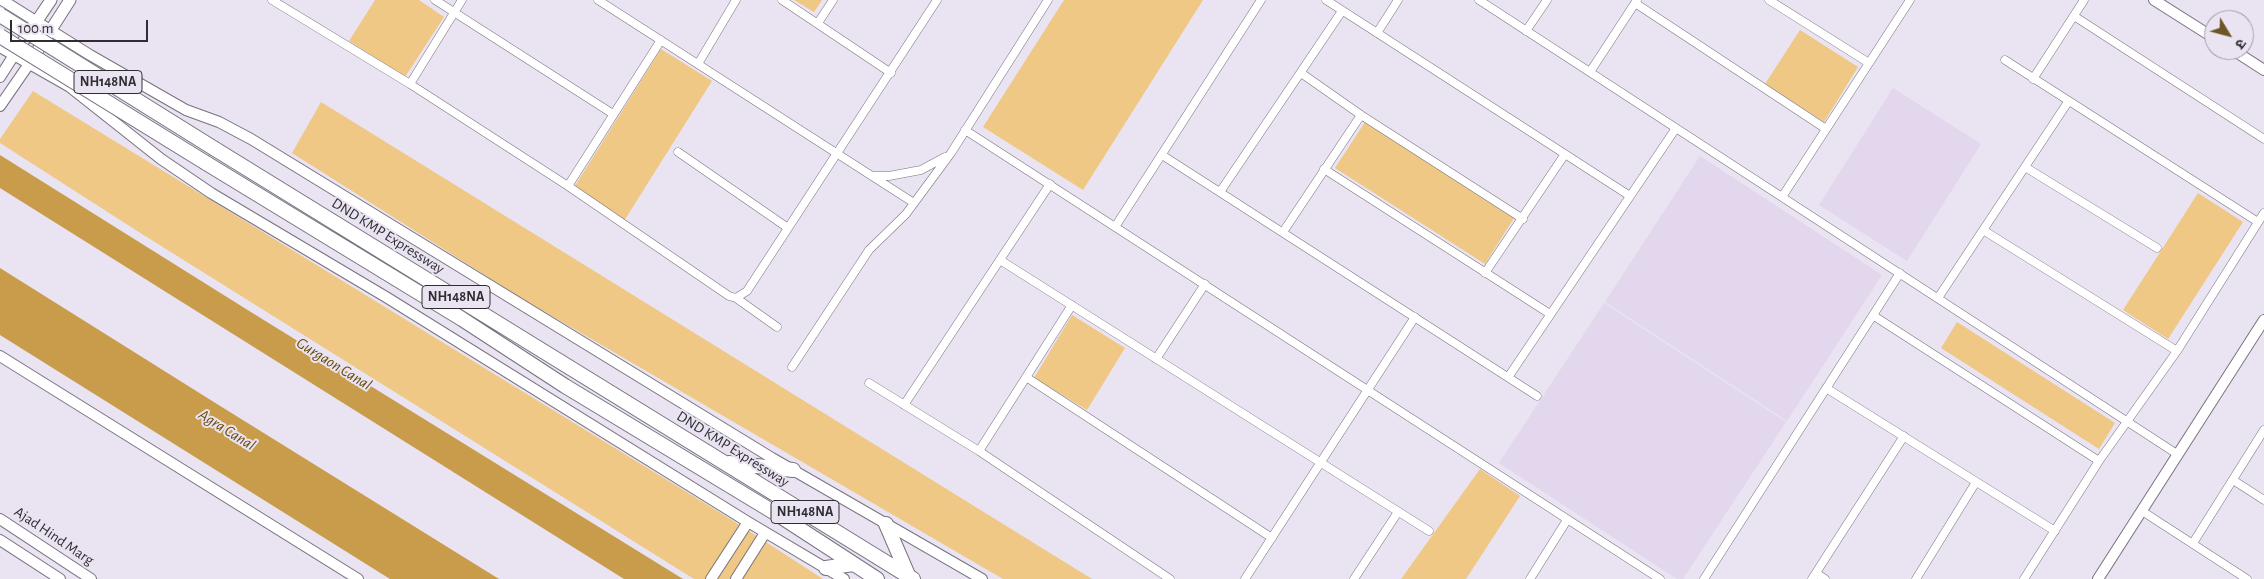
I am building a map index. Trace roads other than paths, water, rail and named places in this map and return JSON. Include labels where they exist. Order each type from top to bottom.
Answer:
[{"type":"highway","name":"DND KMP Expressway","points":[[0,14],[215,149],[911,577]]},
{"type":"highway","name":"DND KMP Expressway","points":[[0,36],[462,319],[565,386],[780,516],[877,579]]},
{"type":"highway","points":[[725,463],[793,470]]},
{"type":"highway","points":[[886,524],[911,577]]},
{"type":"highway","points":[[826,568],[853,564]]},
{"type":"main road","points":[[14,55],[51,0]]},
{"type":"main road","points":[[29,64],[70,0]]},
{"type":"street","points":[[2,0],[90,55],[186,110],[219,122],[251,139],[793,470],[982,579]]},
{"type":"street","points":[[272,0],[410,84],[568,186],[777,327]]},
{"type":"street","points":[[435,0],[613,114]]},
{"type":"street","points":[[410,84],[462,0]]},
{"type":"street","points":[[598,0],[914,203]]},
{"type":"street","points":[[698,64],[736,0]]},
{"type":"street","points":[[782,0],[891,73]]},
{"type":"street","points":[[818,23],[833,0]]},
{"type":"street","points":[[736,298],[747,291],[937,0]]},
{"type":"street","points":[[792,367],[869,250],[888,230],[898,223],[950,153],[1048,0]]},
{"type":"street","points":[[1115,227],[1261,0]]},
{"type":"street","points":[[1326,0],[1630,196]]},
{"type":"street","points":[[1377,33],[1398,0]]},
{"type":"street","points":[[1479,0],[2177,454]]},
{"type":"street","points":[[1526,31],[1547,0]]},
{"type":"street","points":[[1769,0],[1869,63]]},
{"type":"street","points":[[1782,197],[1910,0]]},
{"type":"street","points":[[2033,79],[2084,0]]},
{"type":"street","points":[[2154,0],[2204,32]]},
{"type":"street","points":[[1590,72],[1636,1],[1826,129]]},
{"type":"street","points":[[1220,192],[1342,11]]},
{"type":"street","points":[[2074,16],[2264,139]]},
{"type":"street","points":[[568,186],[661,40]]},
{"type":"street","points":[[0,47],[70,88],[161,159],[211,193],[386,297],[748,522],[844,579]]},
{"type":"street","points":[[0,77],[14,55]]},
{"type":"street","points":[[2005,60],[2258,222]]},
{"type":"street","points":[[2248,60],[2264,70]]},
{"type":"street","points":[[0,106],[29,64]]},
{"type":"street","points":[[1301,73],[1361,115],[1523,219]]},
{"type":"street","points":[[1938,298],[2068,102]]},
{"type":"street","points":[[1283,232],[1361,115]]},
{"type":"street","points":[[1509,376],[1676,128]]},
{"type":"street","points":[[965,130],[1660,579]]},
{"type":"street","points":[[678,152],[788,228]]},
{"type":"street","points":[[872,176],[889,176],[921,170],[939,162],[950,153]]},
{"type":"street","points":[[1486,273],[1565,154]]},
{"type":"street","points":[[1162,155],[1509,376],[1537,396]]},
{"type":"street","points":[[2025,167],[2157,248]]},
{"type":"street","points":[[1324,169],[1550,314]]},
{"type":"street","points":[[904,405],[1050,184]]},
{"type":"street","points":[[2024,579],[2100,461],[2177,351],[2264,213]]},
{"type":"street","points":[[1983,230],[2177,351]]},
{"type":"street","points":[[1000,260],[1429,531]]},
{"type":"street","points":[[1704,579],[1900,274]]},
{"type":"street","points":[[1156,359],[1205,284]]},
{"type":"street","points":[[979,451],[1072,305]]},
{"type":"street","points":[[1245,579],[1415,316]]},
{"type":"street","points":[[1874,316],[2100,461]]},
{"type":"street","points":[[2098,579],[2264,320]]},
{"type":"street","points":[[0,356],[358,579]]},
{"type":"street","points":[[1026,376],[1272,538]]},
{"type":"street","points":[[869,382],[979,451],[1170,579]]},
{"type":"street","points":[[1826,388],[2055,531]]},
{"type":"street","points":[[2194,544],[2264,430]]},
{"type":"street","points":[[1825,579],[1814,576],[1904,436]]},
{"type":"street","points":[[2233,480],[2264,500]]},
{"type":"street","points":[[1916,579],[1976,482]]},
{"type":"street","points":[[2142,511],[2247,579]]},
{"type":"street","points":[[1354,579],[1398,512]]},
{"type":"street","name":"Ajad Hind Marg","points":[[0,518],[91,579]]},
{"type":"street","points":[[1530,579],[1567,520]]},
{"type":"street","points":[[712,579],[748,522]]},
{"type":"street","points":[[736,579],[766,533]]},
{"type":"street","points":[[0,540],[60,579]]},
{"type":"water","name":"Gurgaon Canal","points":[[0,155],[683,579],[624,579],[0,188]]},
{"type":"water","name":"Agra Canal","points":[[0,268],[499,579],[390,579],[0,335]]}]
